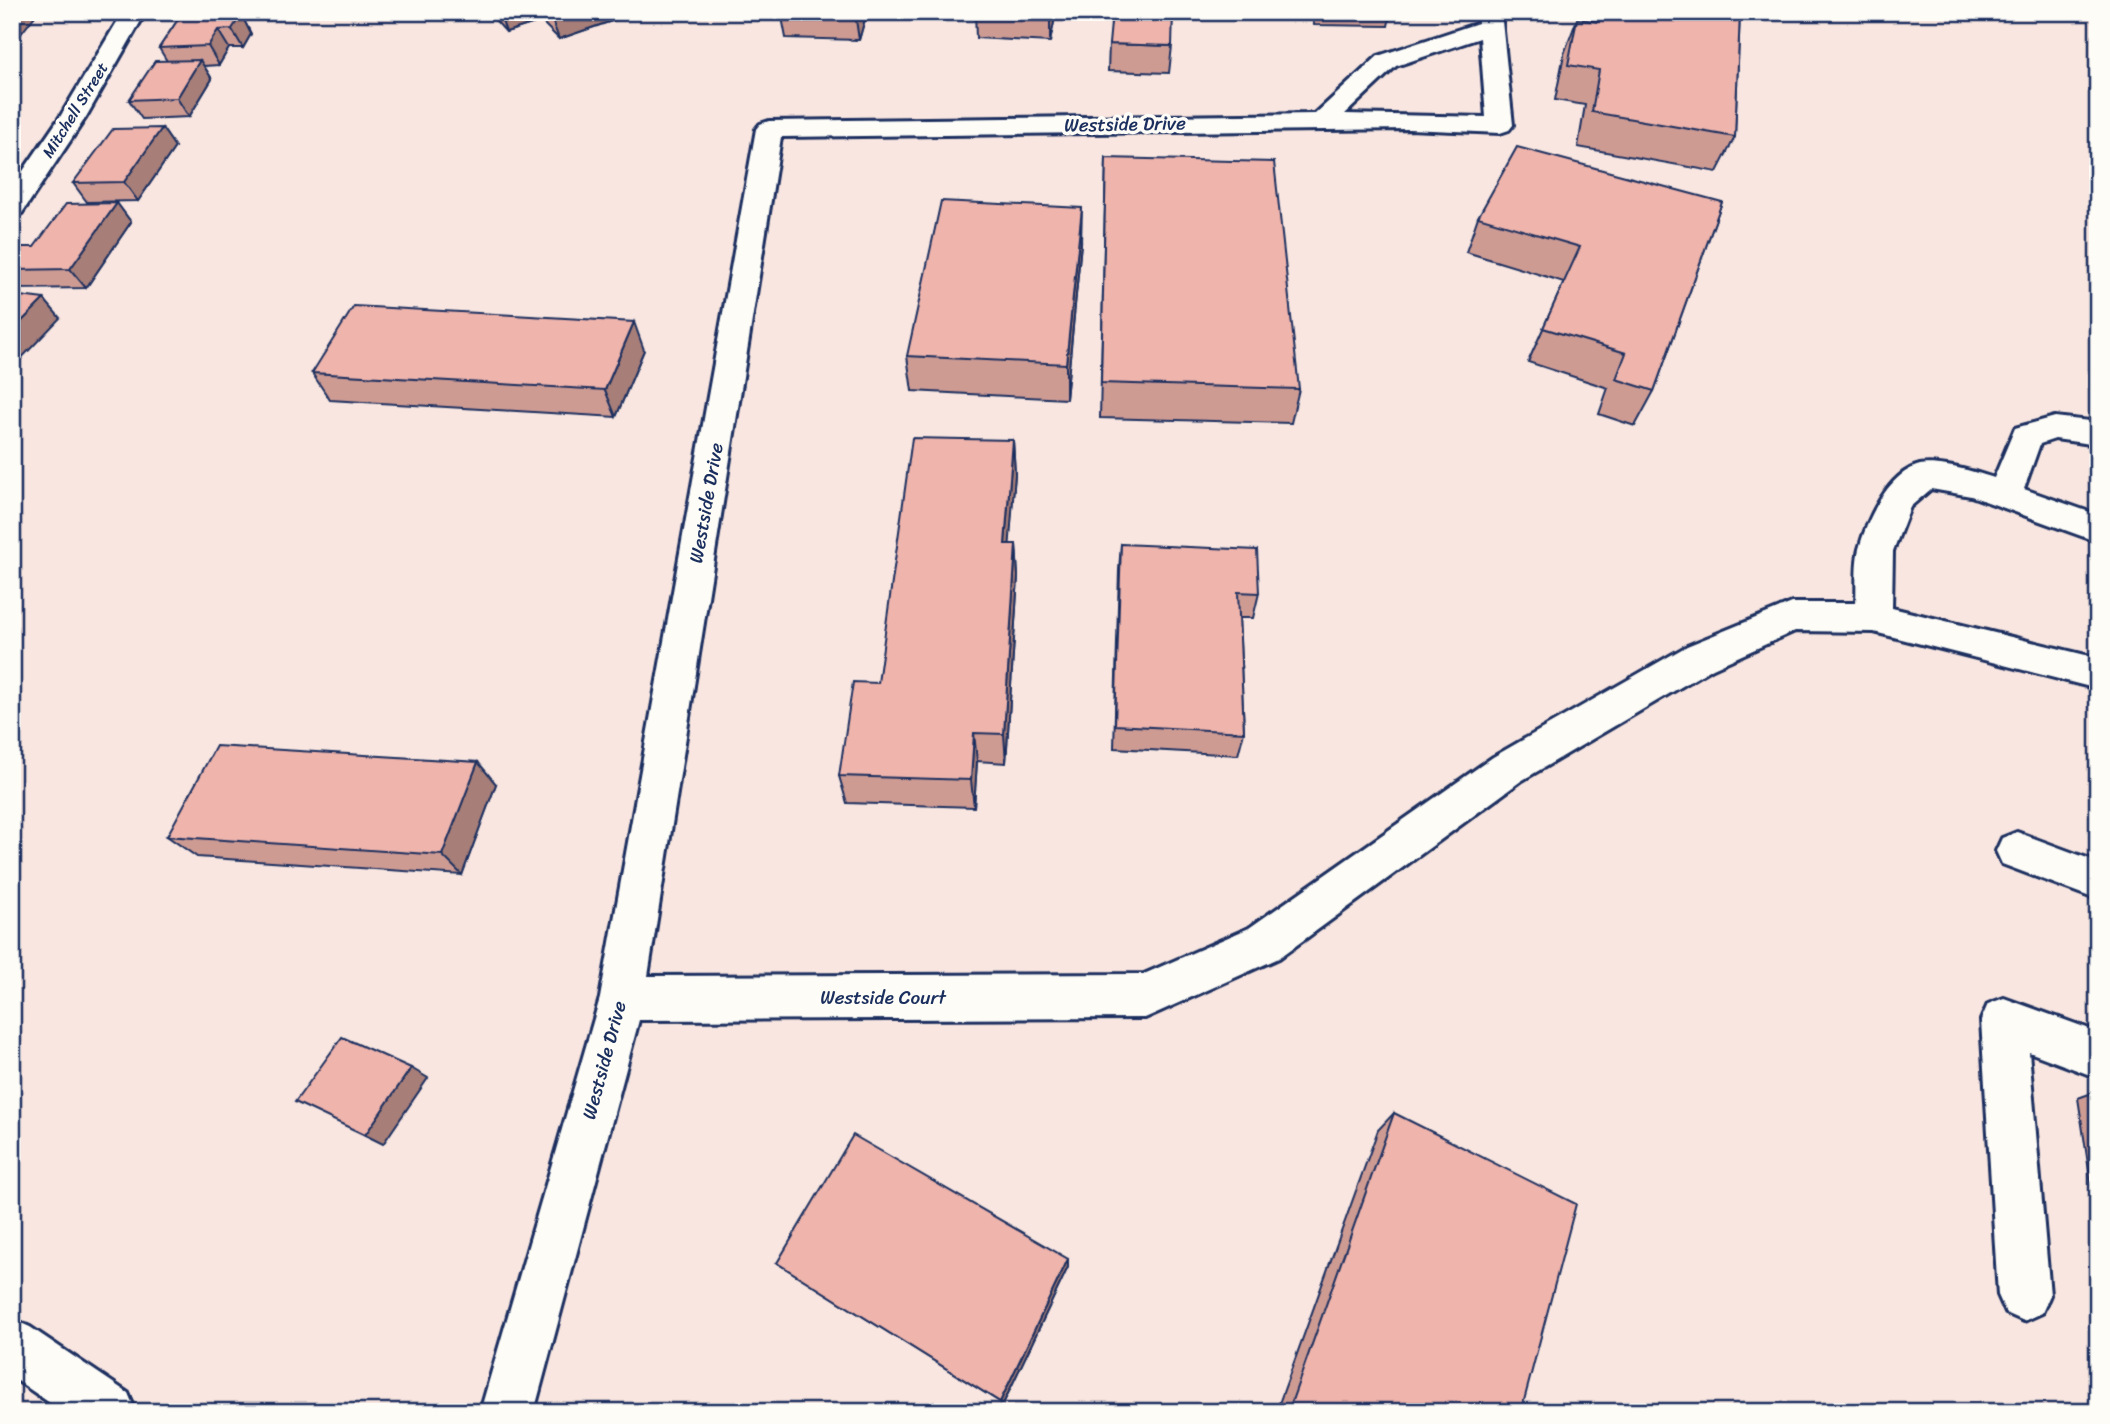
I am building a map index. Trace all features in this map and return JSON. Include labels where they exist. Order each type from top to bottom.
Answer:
[{"type":"street","name":"Mitchell Street","points":[[12,207],[73,117],[135,12]]},
{"type":"street","points":[[1490,20],[1500,125],[1322,122],[1387,61],[1490,20]]},
{"type":"street","name":"Westside Drive","points":[[507,1412],[622,998],[769,129],[1322,122]]},
{"type":"street","points":[[2005,495],[2026,436],[2055,428],[2098,434]]},
{"type":"street","points":[[2098,529],[1975,484],[1924,476],[1896,500],[1876,551],[1874,618],[2098,674]]},
{"type":"street","name":"Westside Court","points":[[622,998],[1145,996],[1264,943],[1507,769],[1700,657],[1791,617],[1874,618]]},
{"type":"street","points":[[2017,851],[2098,881]]},
{"type":"street","points":[[2024,1295],[2004,1020],[2098,1055]]},
{"type":"street","points":[[12,1345],[109,1412]]},
{"type":"building","points":[[183,12],[226,12],[224,16],[241,15],[232,29],[218,30],[208,46],[159,48]]},
{"type":"building","points":[[1000,12],[1050,12],[1050,15]]},
{"type":"building","points":[[1112,12],[1173,12],[1172,46],[1109,44]]},
{"type":"building","points":[[1600,12],[1740,12],[1735,137],[1592,112],[1599,70],[1568,65],[1577,19],[1599,22]]},
{"type":"building","points":[[200,60],[177,98],[129,100],[155,61]]},
{"type":"building","points":[[162,128],[124,182],[73,183],[113,129]]},
{"type":"building","points":[[1517,147],[1722,202],[1654,391],[1616,379],[1626,353],[1543,328],[1580,247],[1478,217]]},
{"type":"building","points":[[1106,158],[1274,162],[1299,389],[1101,383]]},
{"type":"building","points":[[941,201],[1082,208],[1066,364],[907,356]]},
{"type":"building","points":[[117,203],[70,269],[12,270],[12,247],[34,247],[66,204]]},
{"type":"building","points":[[12,295],[44,299],[12,331]]},
{"type":"building","points":[[354,306],[634,322],[605,390],[312,373]]},
{"type":"building","points":[[912,438],[1013,440],[1005,544],[1016,544],[1004,734],[974,733],[971,780],[839,776],[853,682],[878,683]]},
{"type":"building","points":[[1121,544],[1257,550],[1259,593],[1238,592],[1244,732],[1115,725]]},
{"type":"building","points":[[216,746],[478,762],[442,855],[167,836]]},
{"type":"building","points":[[342,1037],[411,1068],[365,1135],[295,1102]]},
{"type":"building","points":[[1394,1113],[1576,1204],[1521,1412],[1288,1412]]},
{"type":"building","points":[[853,1135],[1068,1259],[1000,1402],[777,1263]]}]
